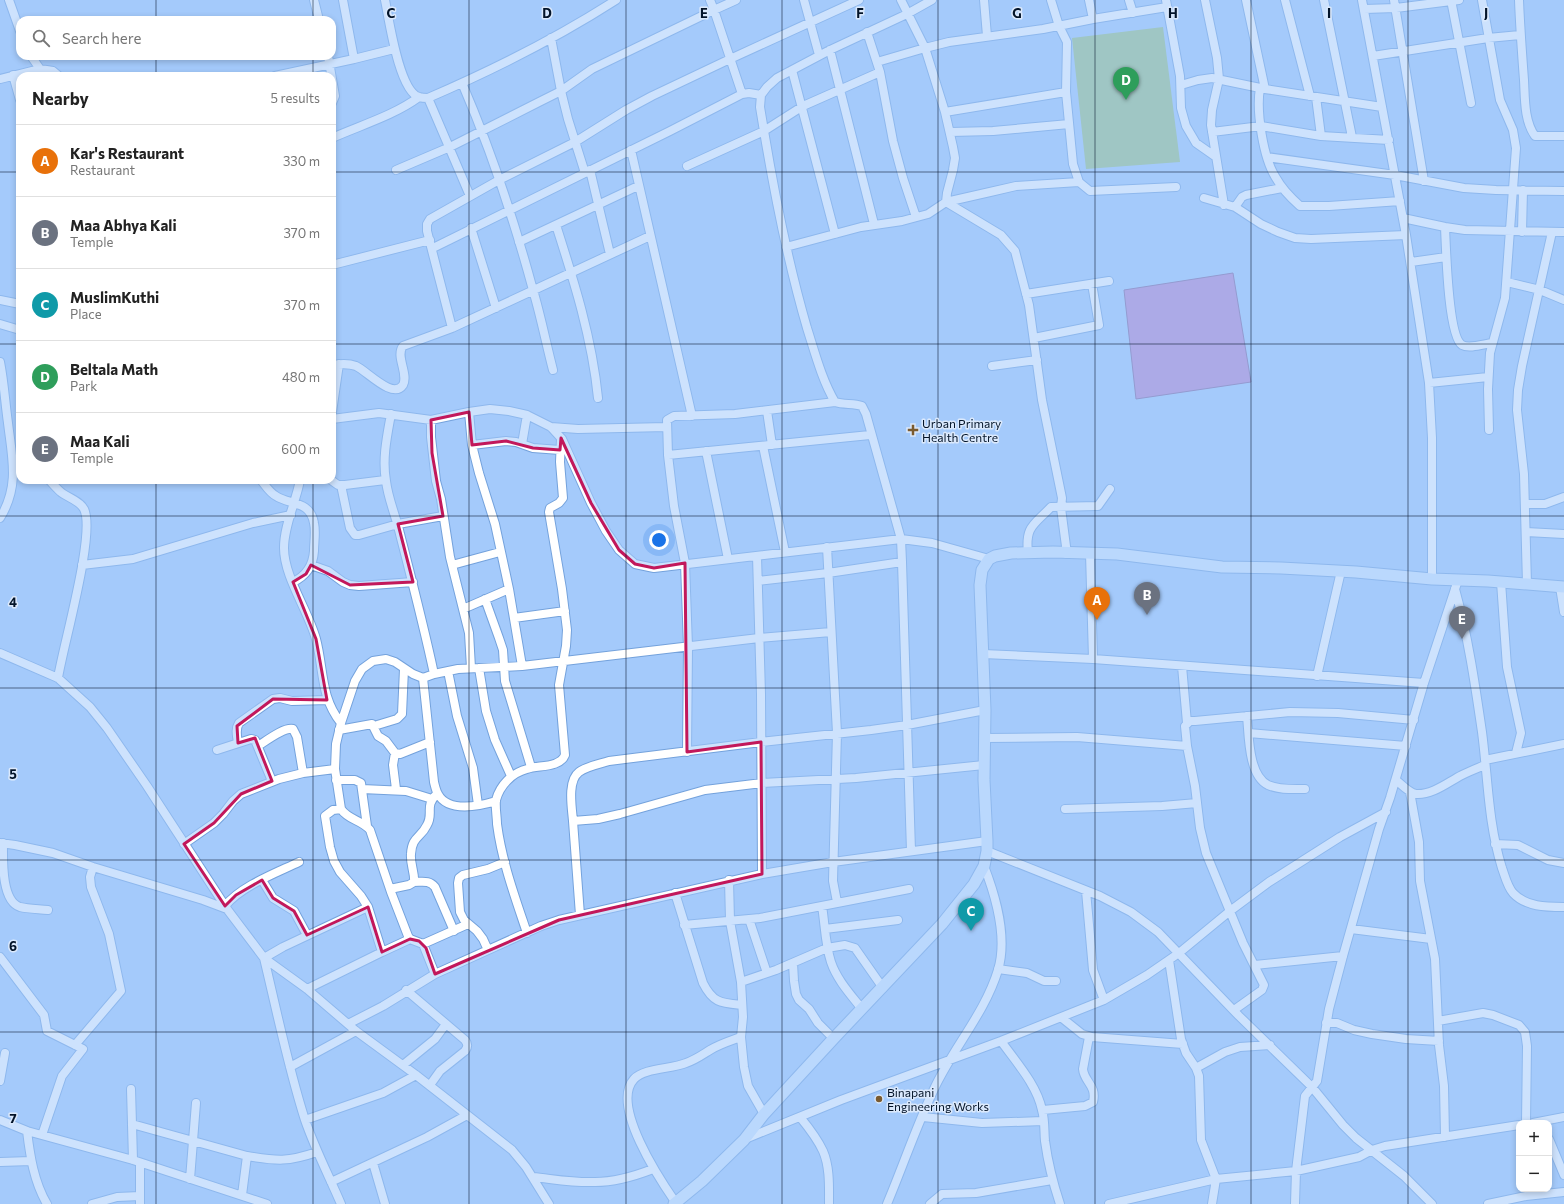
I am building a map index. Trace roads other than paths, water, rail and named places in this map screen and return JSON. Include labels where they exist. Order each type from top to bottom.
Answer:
[{"type":"main road","points":[[675,1203],[702,1181],[744,1140],[764,1114],[833,1038],[942,924],[974,884],[984,866],[987,846],[984,765],[985,710],[980,585],[982,570],[989,559],[1003,554],[1053,552],[1067,554],[1117,554],[1222,568],[1280,568],[1341,571],[1432,579],[1456,584],[1501,582],[1562,587]]},
{"type":"street","points":[[9,0],[16,20]]},
{"type":"street","points":[[314,0],[318,16]]},
{"type":"street","points":[[343,0],[354,60]]},
{"type":"street","points":[[384,0],[394,49],[410,90],[419,97],[428,98],[462,83],[585,21],[616,0]]},
{"type":"street","points":[[710,0],[742,94]]},
{"type":"street","points":[[396,170],[450,147],[561,90],[592,69],[736,0]]},
{"type":"street","points":[[804,0],[819,55]]},
{"type":"street","points":[[452,328],[430,240],[427,224],[430,218],[499,180],[575,142],[626,110],[730,58],[811,23],[859,0]]},
{"type":"street","points":[[901,0],[925,48],[950,132],[955,158],[946,202]]},
{"type":"street","points":[[835,402],[813,348],[795,287],[776,202],[760,107],[761,96],[767,87],[777,78],[819,55],[907,14],[932,0]]},
{"type":"street","points":[[984,0],[987,36]]},
{"type":"street","points":[[1051,0],[1059,26],[1067,42],[1066,92],[1073,164],[1078,182],[1090,191],[1176,187]]},
{"type":"street","points":[[1089,0],[1093,19]]},
{"type":"street","points":[[1129,0],[1133,13]]},
{"type":"street","points":[[1205,0],[1217,58],[1219,79],[1212,110],[1212,132],[1224,205]]},
{"type":"street","points":[[1246,0],[1263,88],[1259,99],[1261,126],[1267,157],[1282,188],[1300,206],[1329,206],[1400,201]]},
{"type":"street","points":[[1285,0],[1313,97],[1321,136]]},
{"type":"street","points":[[1324,0],[1352,137]]},
{"type":"street","points":[[1362,0],[1411,262],[1429,383],[1432,438],[1432,579]]},
{"type":"street","points":[[1364,9],[1395,4],[1454,0],[1458,44],[1470,103]]},
{"type":"street","points":[[1482,0],[1500,100],[1510,123],[1515,138],[1516,148],[1507,282],[1503,308],[1492,343],[1488,378],[1489,430]]},
{"type":"street","points":[[1519,0],[1520,35],[1526,104],[1531,131],[1535,136],[1564,136]]},
{"type":"street","points":[[877,62],[925,48],[987,36],[1059,26],[1133,13],[1167,4],[1181,85],[1181,108],[1186,126],[1196,143],[1216,157]]},
{"type":"street","points":[[1395,4],[1424,181]]},
{"type":"street","points":[[867,32],[880,72],[897,156],[916,217]]},
{"type":"street","points":[[1373,56],[1458,44],[1488,38],[1520,35]]},
{"type":"street","points":[[552,38],[561,90],[575,142],[588,171],[599,205],[610,254]]},
{"type":"street","points":[[293,72],[354,60],[394,49]]},
{"type":"street","points":[[830,50],[874,224]]},
{"type":"street","points":[[34,60],[40,69]]},
{"type":"street","points":[[329,60],[331,72]]},
{"type":"street","points":[[26,72],[40,69],[54,72]]},
{"type":"street","points":[[792,70],[803,106],[835,234]]},
{"type":"street","points":[[688,166],[764,131],[803,106],[880,72]]},
{"type":"street","points":[[0,79],[16,74]]},
{"type":"street","points":[[13,75],[16,86]]},
{"type":"street","points":[[1181,85],[1205,78],[1219,79],[1313,97],[1382,107]]},
{"type":"street","points":[[462,83],[482,130],[509,210],[533,290],[553,370]]},
{"type":"street","points":[[945,112],[1066,92]]},
{"type":"street","points":[[432,248],[742,94],[748,93],[761,96]]},
{"type":"street","points":[[336,136],[392,113],[408,105],[419,97]]},
{"type":"street","points":[[428,98],[470,196]]},
{"type":"street","points":[[950,132],[993,131],[1069,124]]},
{"type":"street","points":[[1212,132],[1261,126],[1321,136],[1389,140]]},
{"type":"street","points":[[631,150],[638,186],[692,416]]},
{"type":"street","points":[[1267,157],[1395,175],[1464,188],[1564,190]]},
{"type":"street","points":[[786,247],[874,224],[902,221],[928,214],[946,202],[1016,186],[1078,182]]},
{"type":"street","points":[[519,242],[638,186]]},
{"type":"street","points":[[1235,207],[1246,195],[1282,188]]},
{"type":"street","points":[[1522,232],[1524,190]]},
{"type":"street","points":[[1204,198],[1235,207],[1261,224],[1295,238],[1311,239],[1406,235]]},
{"type":"street","points":[[946,202],[1000,235],[1015,251],[1026,294],[1034,338],[1042,400],[1062,498],[1061,508],[1067,554]]},
{"type":"street","points":[[1403,218],[1444,227],[1471,230],[1564,232]]},
{"type":"street","points":[[556,225],[571,272],[591,347],[598,398]]},
{"type":"street","points":[[1444,227],[1450,307],[1458,340],[1462,345],[1467,346],[1492,343]]},
{"type":"street","points":[[471,228],[496,308]]},
{"type":"street","points":[[1527,584],[1525,504],[1517,410],[1518,390],[1552,232]]},
{"type":"street","points":[[336,365],[349,364],[358,367],[386,388],[392,390],[398,388],[403,385],[404,381],[401,348],[404,346],[452,328],[650,236]]},
{"type":"street","points":[[336,265],[430,240]]},
{"type":"street","points":[[1411,262],[1446,257]]},
{"type":"street","points":[[1026,294],[1109,281]]},
{"type":"street","points":[[1507,282],[1540,290],[1564,300]]},
{"type":"street","points":[[1034,338],[1099,325],[1092,284]]},
{"type":"street","points":[[0,300],[16,303]]},
{"type":"street","points":[[0,324],[16,329]]},
{"type":"street","points":[[992,366],[1037,360]]},
{"type":"street","points":[[0,362],[2,386],[16,461],[10,498],[0,518]]},
{"type":"street","points":[[1429,383],[1488,378]]},
{"type":"street","points":[[688,752],[688,647],[685,563],[674,506],[668,455],[667,420],[670,418],[766,411],[835,402],[862,406],[866,414],[870,435],[901,539],[911,851]]},
{"type":"street","points":[[336,418],[361,415],[390,414],[431,420],[490,409],[527,415],[551,427],[561,438],[591,503],[606,531],[619,550],[635,564],[654,568],[685,563],[901,539],[932,544],[989,559]]},
{"type":"street","points":[[766,411],[768,445],[785,552]]},
{"type":"street","points":[[469,412],[472,445],[495,524],[509,589],[522,666]]},
{"type":"street","points":[[390,414],[386,447],[385,480],[398,524],[408,569],[413,582],[434,674]]},
{"type":"street","points":[[522,444],[527,415]]},
{"type":"street","points":[[431,420],[432,453],[443,516],[452,565],[469,633],[475,668],[495,740],[511,776]]},
{"type":"street","points":[[0,426],[8,422]]},
{"type":"street","points":[[551,427],[578,429],[666,427]]},
{"type":"street","points":[[668,455],[870,435]]},
{"type":"street","points":[[527,933],[504,862],[499,838],[496,801],[500,791],[508,778],[511,776],[519,771],[531,767],[558,763],[564,759],[565,755],[559,685],[564,661],[567,630],[549,512],[550,508],[559,504],[563,498],[560,476],[561,438]]},
{"type":"street","points":[[472,445],[506,440],[533,448],[560,450]]},
{"type":"street","points":[[706,451],[728,559]]},
{"type":"street","points":[[336,483],[341,485],[385,480]]},
{"type":"street","points":[[53,484],[56,488],[84,508],[87,524],[82,565],[58,678]]},
{"type":"street","points":[[264,484],[268,490],[277,497],[303,506],[310,513],[314,521],[314,556],[311,565],[306,574],[293,582]]},
{"type":"street","points":[[299,484],[286,532],[284,547],[285,560],[316,639],[322,680],[327,700],[340,727]]},
{"type":"street","points":[[341,485],[350,528],[355,534],[359,535],[398,524],[443,516]]},
{"type":"street","points":[[1028,553],[1026,538],[1030,528],[1051,507],[1061,508],[1098,506],[1110,489]]},
{"type":"street","points":[[1525,504],[1545,504],[1564,497]]},
{"type":"street","points":[[82,565],[133,559],[159,553],[253,523],[291,515]]},
{"type":"street","points":[[1526,532],[1564,534]]},
{"type":"street","points":[[827,547],[837,733],[833,881],[837,902]]},
{"type":"street","points":[[452,565],[500,552]]},
{"type":"street","points":[[1090,553],[1093,659]]},
{"type":"street","points":[[757,556],[762,783],[762,874]]},
{"type":"street","points":[[758,581],[828,573],[902,562]]},
{"type":"street","points":[[311,565],[328,571],[338,579],[350,585],[359,586],[413,582]]},
{"type":"street","points":[[1317,676],[1341,571]]},
{"type":"street","points":[[1501,582],[1507,667],[1522,733],[1516,753]]},
{"type":"street","points":[[1295,1204],[1296,1171],[1305,1096],[1317,1081],[1326,1023],[1343,956],[1379,829],[1386,812],[1424,683],[1456,584]]},
{"type":"street","points":[[1456,584],[1471,655],[1495,844],[1506,880],[1512,892],[1521,900],[1545,907],[1564,907]]},
{"type":"street","points":[[1562,587],[1564,612]]},
{"type":"street","points":[[463,609],[509,589]]},
{"type":"street","points":[[485,599],[503,650],[505,681],[531,767]]},
{"type":"street","points":[[514,618],[565,611]]},
{"type":"street","points":[[367,826],[350,818],[344,814],[341,809],[336,780],[335,749],[340,727],[355,681],[362,669],[373,661],[386,660],[395,662],[404,669],[423,678],[448,671],[475,668],[503,668],[759,638],[831,632]]},
{"type":"street","points":[[0,653],[58,678],[90,707],[107,728],[226,907],[264,958],[307,989],[356,1031],[430,1085],[467,1116],[512,1150],[533,1177],[549,1204]]},
{"type":"street","points":[[983,654],[1093,659],[1424,683]]},
{"type":"street","points":[[1182,666],[1187,723],[1185,726],[1187,746],[1200,828],[1206,853],[1243,943],[1255,965],[1264,987],[1260,992],[1234,1010]]},
{"type":"street","points":[[340,727],[357,728],[370,724],[374,726],[397,719],[402,714],[404,669]]},
{"type":"street","points":[[448,671],[457,716],[473,768],[478,805]]},
{"type":"street","points":[[414,882],[411,854],[412,846],[414,839],[428,824],[430,804],[435,796],[423,678]]},
{"type":"street","points":[[238,744],[236,731],[239,723],[273,699],[280,698],[292,701],[327,700]]},
{"type":"street","points":[[580,915],[571,794],[573,780],[578,772],[595,765],[609,762],[907,725],[985,710]]},
{"type":"street","points":[[1187,723],[1290,712],[1338,713],[1414,720]]},
{"type":"street","points":[[1247,716],[1251,756],[1259,778],[1267,784],[1277,788],[1305,789]]},
{"type":"street","points":[[374,726],[378,736],[386,741],[395,753],[400,754],[430,742]]},
{"type":"street","points":[[258,746],[288,728],[293,729],[297,737],[303,773]]},
{"type":"street","points":[[1249,733],[1406,746]]},
{"type":"street","points":[[984,738],[1034,736],[1077,737],[1187,746]]},
{"type":"street","points":[[216,750],[253,739],[258,746],[272,781]]},
{"type":"street","points":[[1396,780],[1410,792],[1416,794],[1423,793],[1438,789],[1485,762],[1516,753],[1564,744]]},
{"type":"street","points":[[395,753],[393,765],[396,789]]},
{"type":"street","points":[[573,821],[598,819],[620,814],[705,790],[762,783],[835,779],[984,765]]},
{"type":"street","points":[[184,844],[214,823],[241,794],[272,781],[303,773],[335,769]]},
{"type":"street","points":[[336,780],[358,780],[362,788],[367,826],[374,839],[390,889],[410,939]]},
{"type":"street","points":[[362,788],[396,789],[435,796],[451,805],[467,806],[496,801]]},
{"type":"street","points":[[1410,792],[1419,842],[1420,881],[1436,975],[1439,1041],[1444,1086],[1444,1137]]},
{"type":"street","points":[[1065,809],[1162,806],[1197,803]]},
{"type":"street","points":[[341,809],[332,810],[325,816],[330,847],[340,872],[368,906],[382,952]]},
{"type":"street","points":[[744,1140],[841,1100],[1062,1018],[1104,1000],[1147,975],[1179,953],[1230,911],[1269,882],[1306,858],[1386,812]]},
{"type":"street","points":[[48,910],[19,906],[11,901],[2,881],[1,843],[53,853],[93,867],[226,907]]},
{"type":"street","points":[[1495,844],[1518,845],[1548,860],[1564,863]]},
{"type":"street","points":[[348,1024],[377,1009],[406,990],[435,974],[559,920],[729,880],[762,874],[911,851],[987,846],[1086,890],[1131,912],[1158,932],[1312,1087],[1343,1125],[1356,1138],[1404,1176],[1432,1204]]},
{"type":"street","points":[[226,907],[236,895],[262,880],[299,862]]},
{"type":"street","points":[[488,950],[483,939],[477,931],[464,920],[460,912],[458,882],[459,878],[463,875],[488,869],[504,862]]},
{"type":"street","points":[[887,1204],[933,1090],[948,1061],[977,1015],[989,992],[998,969],[1001,945],[1000,921],[993,891],[984,866]]},
{"type":"street","points":[[75,1045],[121,991],[109,934],[91,887],[90,877],[93,867]]},
{"type":"street","points":[[262,880],[273,898],[294,911],[307,935]]},
{"type":"street","points":[[729,880],[730,921],[741,982],[741,1038],[744,1067],[748,1086],[764,1114]]},
{"type":"street","points":[[390,889],[409,885],[414,882],[428,882],[432,884],[435,887],[454,931]]},
{"type":"street","points":[[684,924],[750,919],[909,889]]},
{"type":"street","points":[[1086,890],[1093,970],[1104,1000]]},
{"type":"street","points":[[674,893],[703,983],[708,993],[715,1000],[723,1003],[742,1005]]},
{"type":"street","points":[[264,958],[307,935],[368,906]]},
{"type":"street","points":[[822,906],[827,948],[831,962],[839,979],[862,1009]]},
{"type":"street","points":[[750,919],[767,973]]},
{"type":"street","points":[[825,929],[898,920]]},
{"type":"street","points":[[307,989],[410,939],[423,944],[468,924]]},
{"type":"street","points":[[1351,929],[1431,939]]},
{"type":"street","points":[[423,944],[435,974]]},
{"type":"street","points":[[741,982],[793,963],[827,948],[845,945],[855,948],[882,988]]},
{"type":"street","points":[[0,956],[44,1015],[47,1031],[83,1049],[62,1076],[42,1135]]},
{"type":"street","points":[[1255,965],[1343,956]]},
{"type":"street","points":[[264,958],[290,1067],[305,1120],[317,1152],[341,1204]]},
{"type":"street","points":[[1169,960],[1183,1044],[1186,1053],[1196,1068],[1199,1076],[1202,1140],[1216,1179],[1212,1204]]},
{"type":"street","points":[[793,963],[796,994],[799,1000],[809,1009],[818,1023],[833,1038]]},
{"type":"street","points":[[998,969],[1028,973],[1044,981],[1056,981]]},
{"type":"street","points":[[406,990],[465,1040],[467,1044],[468,1048],[440,1071],[430,1085]]},
{"type":"street","points":[[1438,1021],[1483,1013],[1493,1015],[1519,1025],[1522,1028],[1525,1032],[1527,1046],[1526,1120]]},
{"type":"street","points":[[1062,1018],[1082,1034],[1089,1036],[1183,1044]]},
{"type":"street","points":[[1326,1023],[1337,1023],[1354,1030],[1386,1036],[1439,1041]]},
{"type":"street","points":[[403,1065],[435,1039],[446,1024]]},
{"type":"street","points":[[290,1067],[356,1031]]},
{"type":"street","points":[[1042,1110],[1085,1106],[1090,1105],[1093,1102],[1093,1088],[1083,1074],[1082,1069],[1089,1036]]},
{"type":"street","points":[[675,1203],[653,1169],[631,1118],[628,1099],[630,1085],[642,1074],[686,1063],[724,1043],[741,1038]]},
{"type":"street","points":[[1001,1041],[1038,1098],[1044,1121],[1048,1161],[1052,1180],[1060,1204]]},
{"type":"street","points":[[1196,1068],[1225,1052],[1235,1049],[1270,1045]]},
{"type":"street","points":[[0,1082],[5,1052]]},
{"type":"street","points":[[305,1120],[383,1093],[416,1075]]},
{"type":"street","points":[[92,1204],[117,1197],[140,1200],[132,1124],[131,1089]]},
{"type":"street","points":[[190,1179],[196,1103]]},
{"type":"street","points":[[331,1182],[427,1137],[467,1116]]},
{"type":"street","points":[[800,1117],[814,1135],[823,1152],[828,1180],[829,1204]]},
{"type":"street","points":[[923,1117],[982,1123],[1044,1121]]},
{"type":"street","points":[[1552,1121],[1564,1118]]},
{"type":"street","points":[[0,1120],[27,1131],[137,1161],[267,1204]]},
{"type":"street","points":[[132,1124],[247,1156],[282,1160],[299,1158],[317,1152]]},
{"type":"street","points":[[1109,1204],[1216,1179],[1296,1171],[1359,1157],[1372,1150],[1385,1146],[1516,1125]]},
{"type":"street","points":[[27,1131],[31,1160],[38,1184],[47,1204]]},
{"type":"street","points":[[1552,1146],[1564,1175]]},
{"type":"street","points":[[242,1195],[247,1156]]},
{"type":"street","points":[[0,1162],[31,1160]]},
{"type":"street","points":[[373,1163],[385,1204]]},
{"type":"street","points":[[533,1177],[579,1182],[596,1182],[625,1178],[653,1169]]},
{"type":"street","points":[[930,1204],[942,1194],[976,1193],[1052,1180]]},
{"type":"street","points":[[1488,1204],[1526,1196],[1564,1192]]},
{"type":"place","name":"Beltala Math","points":[[1126,100]]},
{"type":"place","name":"Urban Primary Health Centre","points":[[913,430]]},
{"type":"place","name":"Maa Abhya Kali","points":[[1147,615]]},
{"type":"place","name":"Kar's Restaurant","points":[[1097,620]]},
{"type":"place","name":"Maa Kali","points":[[1462,639]]},
{"type":"place","name":"MuslimKuthi","points":[[971,931]]},
{"type":"place","name":"Binapani Engineering Works","points":[[879,1099]]}]
